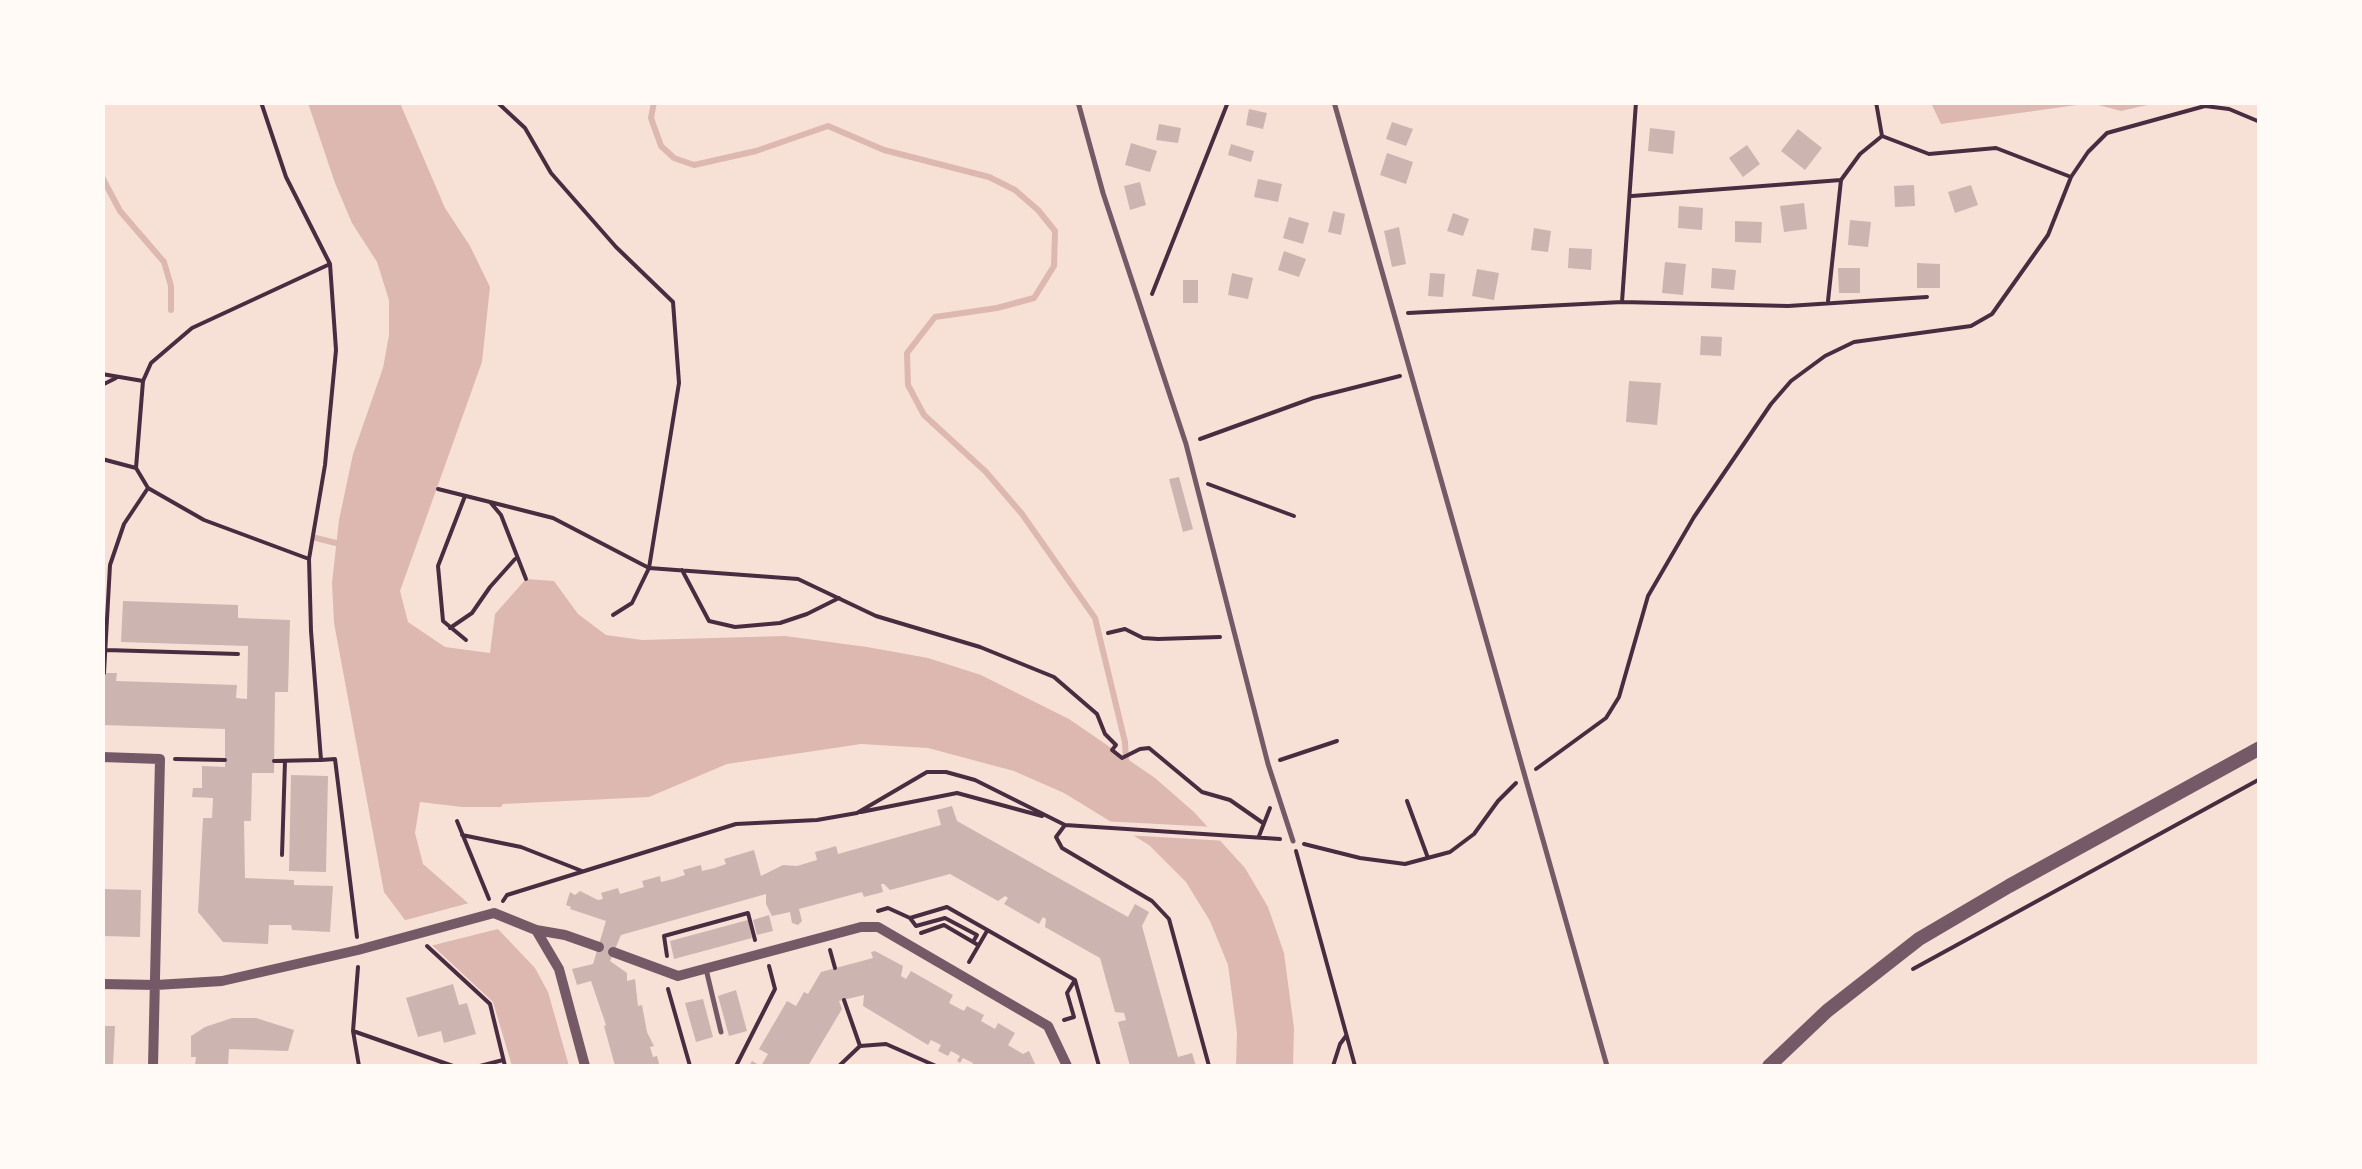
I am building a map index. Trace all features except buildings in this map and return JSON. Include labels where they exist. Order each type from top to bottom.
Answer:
[{"type":"street","points":[[1769,1066],[1841,999],[1919,940],[2024,877],[2260,748]]},
{"type":"street","points":[[102,757],[160,759],[154,1066]]},
{"type":"street","points":[[102,984],[156,986],[222,981],[494,913],[536,930],[598,946]]},
{"type":"street","points":[[614,952],[678,976],[860,927],[878,927],[1048,1026],[1066,1066]]},
{"type":"street","points":[[536,930],[559,969],[585,1066]]},
{"type":"lane","points":[[1078,102],[1142,317],[1186,444],[1268,764],[1293,842]]},
{"type":"lane","points":[[1334,102],[1607,1066]]},
{"type":"lane","points":[[706,969],[721,1032]]},
{"type":"path","points":[[261,102],[286,177],[330,264],[336,350],[309,559],[321,760]]},
{"type":"path","points":[[497,102],[525,128],[550,174],[673,302],[679,382],[649,568],[632,602],[613,615]]},
{"type":"path","points":[[1142,317],[1228,102]]},
{"type":"path","points":[[1622,302],[1636,102]]},
{"type":"path","points":[[1876,102],[1882,136]]},
{"type":"path","points":[[857,813],[927,772],[946,772],[975,780],[1065,825],[1258,836],[1405,864],[1450,852],[1474,834],[1498,801],[1525,776],[1606,718],[1622,687],[1648,596],[1694,516],[1791,381],[1825,356],[1854,342],[1971,326],[1992,314],[2048,235],[2071,177],[2106,133],[2205,106],[2229,109],[2260,122]]},
{"type":"path","points":[[1882,136],[1929,154],[1996,148],[2071,177]]},
{"type":"path","points":[[1828,301],[1840,180],[1860,154],[1882,136]]},
{"type":"path","points":[[1632,196],[1840,180]]},
{"type":"path","points":[[309,559],[204,520],[148,488],[136,468],[143,380],[151,363],[192,328],[330,264]]},
{"type":"path","points":[[1393,315],[1622,302],[1788,306],[1927,296]]},
{"type":"path","points":[[102,374],[143,380]]},
{"type":"path","points":[[1186,444],[1313,398],[1410,374]]},
{"type":"path","points":[[102,385],[118,376]]},
{"type":"path","points":[[102,460],[136,468]]},
{"type":"path","points":[[1194,478],[1294,516]]},
{"type":"path","points":[[104,674],[110,565],[124,524],[148,488]]},
{"type":"path","points":[[438,489],[553,518],[649,568],[798,578],[876,616],[980,646],[1054,676],[1097,714],[1105,734],[1116,744],[1112,750],[1122,758],[1140,748],[1157,753],[1202,792],[1230,800],[1262,823]]},
{"type":"path","points":[[465,496],[438,566],[442,621],[466,640]]},
{"type":"path","points":[[490,502],[501,515],[526,579]]},
{"type":"path","points":[[450,628],[472,613],[517,558]]},
{"type":"path","points":[[682,570],[709,621],[735,628],[780,623],[838,598]]},
{"type":"path","points":[[1108,633],[1125,630],[1158,639],[1217,636],[1236,643]]},
{"type":"path","points":[[106,650],[238,654]]},
{"type":"path","points":[[1268,764],[1337,741]]},
{"type":"path","points":[[160,759],[225,760]]},
{"type":"path","points":[[274,761],[335,759],[358,950],[354,1031],[359,1066]]},
{"type":"path","points":[[282,855],[285,761]]},
{"type":"path","points":[[1950,948],[2260,779]]},
{"type":"path","points":[[494,913],[507,895],[736,824],[817,820],[957,793],[1052,819]]},
{"type":"path","points":[[1258,836],[1276,793]]},
{"type":"path","points":[[1407,801],[1428,858]]},
{"type":"path","points":[[456,820],[494,913]]},
{"type":"path","points":[[1065,825],[1056,838],[1062,848],[1152,902],[1169,919],[1209,1066]]},
{"type":"path","points":[[462,835],[521,847],[582,872]]},
{"type":"path","points":[[1293,842],[1355,1066]]},
{"type":"path","points":[[910,918],[947,906],[1075,980],[1099,1066]]},
{"type":"path","points":[[888,908],[910,918],[916,926],[945,918],[977,935],[976,943]]},
{"type":"path","points":[[690,1066],[662,970],[669,951],[664,936],[748,913],[775,989],[736,1066]]},
{"type":"path","points":[[913,946],[922,932],[944,925],[976,943]]},
{"type":"path","points":[[961,974],[976,943],[988,930]]},
{"type":"path","points":[[414,934],[490,1004],[504,1064],[480,1066]]},
{"type":"path","points":[[1074,1017],[1068,992],[1075,980]]},
{"type":"path","points":[[844,1000],[860,1046]]},
{"type":"path","points":[[354,1031],[453,1066]]},
{"type":"path","points":[[1333,1066],[1346,1036]]},
{"type":"path","points":[[838,1066],[860,1046],[886,1044],[936,1066]]},
{"type":"shaded area","points":[[308,103],[400,103],[445,208],[490,287],[482,362],[400,591],[408,622],[445,647],[490,653],[495,614],[526,579],[554,581],[578,614],[606,635],[642,640],[785,636],[928,658],[981,675],[1069,719],[1155,778],[1194,812],[1245,868],[1268,907],[1284,953],[1294,1028],[1293,1066],[1236,1066],[1237,1033],[1228,965],[1210,921],[1186,882],[1149,845],[1064,793],[1014,771],[928,748],[861,744],[727,764],[649,797],[501,807],[420,802],[415,833],[423,864],[498,929],[535,968],[548,992],[569,1066],[512,1066],[493,1002],[405,920],[384,892],[334,623],[332,583],[339,520],[353,454],[383,368],[389,335],[389,300],[377,262],[352,223],[335,183]]},
{"type":"shaded area","points":[[1931,103],[2091,103],[1941,124]]},
{"type":"shaded area","points":[[2091,103],[2156,103],[2121,111]]},
{"type":"pier","points":[[1102,821],[1214,827],[1227,841],[1124,835]]},
{"type":"pier","points":[[473,902],[498,929],[430,946],[402,921]]},
{"type":"waterway","points":[[654,102],[651,118],[661,146],[674,158],[694,165],[756,151],[828,126],[884,150],[989,177],[1015,190],[1055,231],[1054,266],[1034,298],[935,317],[907,353],[908,385],[924,415],[986,472],[1022,514],[1095,618],[1125,742],[1126,761]]},
{"type":"waterway","points":[[102,177],[120,211],[164,262],[171,286],[171,310]]},
{"type":"waterway","points":[[316,538],[344,545]]}]
